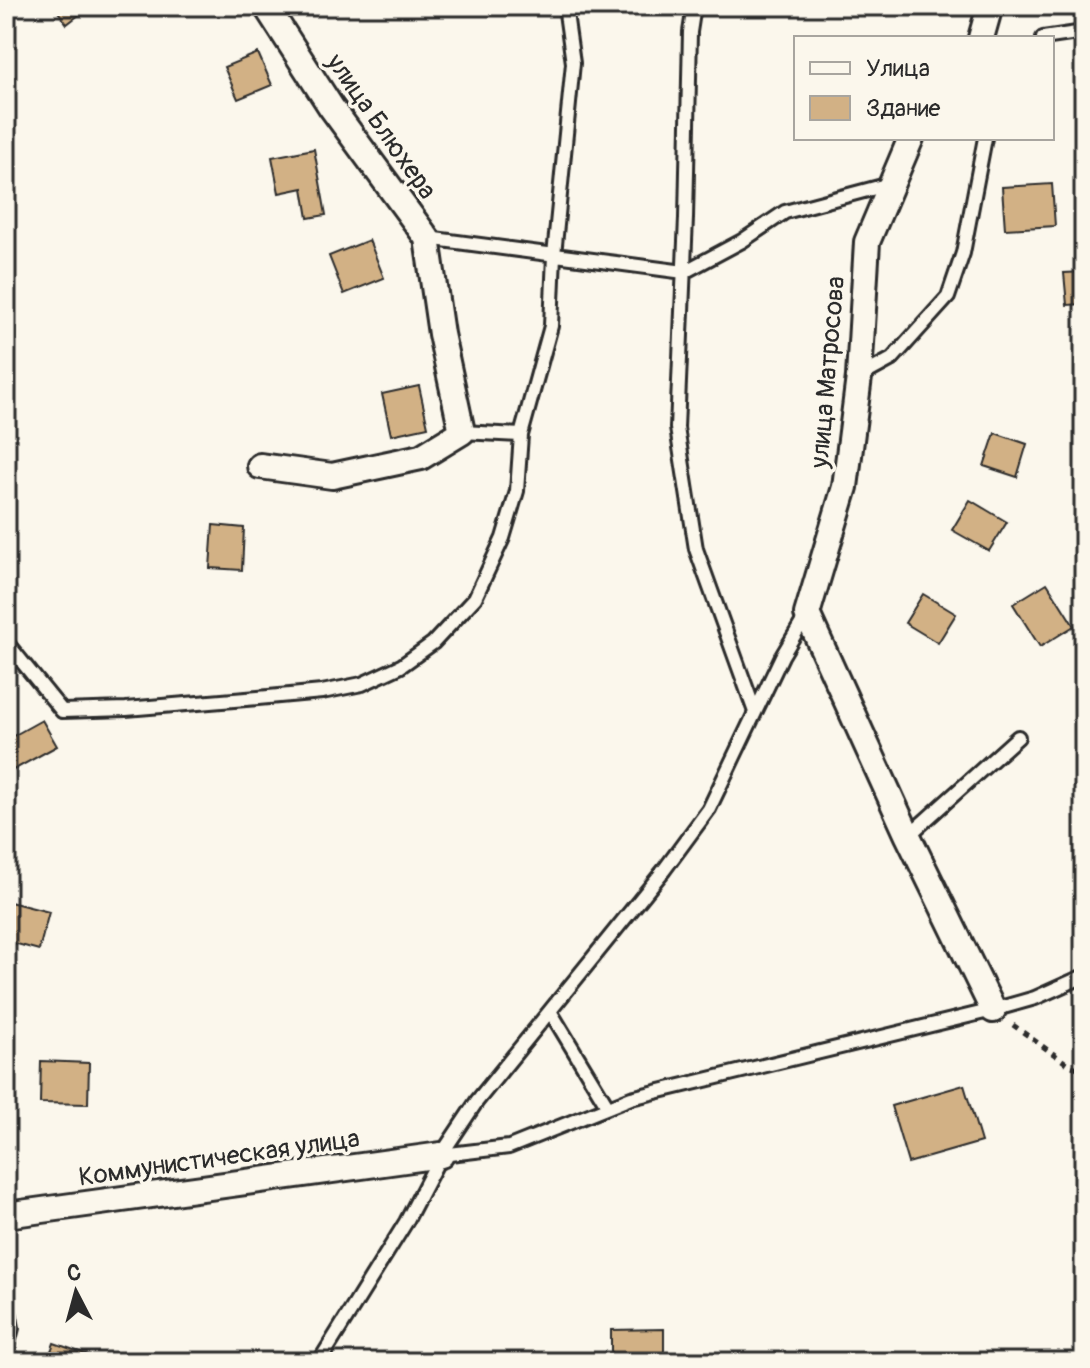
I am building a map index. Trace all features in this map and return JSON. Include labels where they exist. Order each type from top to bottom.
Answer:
[{"type":"street","name":"улица Блюхера","points":[[266,6],[331,107],[427,238]]},
{"type":"street","points":[[982,36],[990,6]]},
{"type":"street","name":"улица Матросова","points":[[807,614],[845,487],[859,377],[867,242],[910,140]]},
{"type":"street","points":[[260,466],[332,476],[421,457],[462,432],[441,334],[427,238]]},
{"type":"street","points":[[807,614],[908,836],[993,1010]]},
{"type":"street","name":"Коммунистическая улица","points":[[6,1215],[441,1155]]},
{"type":"lane","points":[[6,642],[62,711],[126,709],[322,692],[362,684],[401,666],[433,643],[475,598],[503,538],[517,491],[521,435],[551,326],[554,255],[573,63],[565,6]]},
{"type":"lane","points":[[694,6],[690,32],[677,428],[696,549],[755,712]]},
{"type":"lane","points":[[1054,36],[1084,32]]},
{"type":"lane","points":[[859,377],[892,359],[948,297],[963,253],[985,140]]},
{"type":"lane","points":[[427,238],[684,272],[742,241],[785,212],[890,184]]},
{"type":"lane","points":[[462,432],[521,435]]},
{"type":"lane","points":[[319,1362],[406,1222],[441,1155],[477,1101],[664,870],[709,809],[755,712],[807,614]]},
{"type":"lane","points":[[908,836],[1018,737]]},
{"type":"lane","points":[[441,1155],[509,1147],[631,1098],[993,1010],[1035,998],[1084,976]]},
{"type":"lane","points":[[550,1011],[608,1107]]},
{"type":"lane","points":[[6,1296],[12,1328],[6,1351]]},
{"type":"path","points":[[993,1010],[1069,1065],[1084,1070]]},
{"type":"building","points":[[54,6],[87,6],[88,8],[67,24]]},
{"type":"building","points":[[258,53],[272,85],[238,99],[224,67]]},
{"type":"building","points":[[314,149],[326,215],[308,218],[303,188],[279,193],[272,157]]},
{"type":"building","points":[[1052,184],[1055,226],[1005,229],[1002,187]]},
{"type":"building","points":[[369,240],[384,278],[344,294],[329,256]]},
{"type":"building","points":[[1084,272],[1084,304],[1067,305],[1064,273]]},
{"type":"building","points":[[419,386],[428,427],[391,435],[382,394]]},
{"type":"building","points":[[995,433],[1027,444],[1017,477],[984,466]]},
{"type":"building","points":[[970,500],[1007,522],[989,551],[952,530]]},
{"type":"building","points":[[213,525],[244,528],[242,570],[210,568]]},
{"type":"building","points":[[1047,583],[1074,626],[1040,647],[1013,604]]},
{"type":"building","points":[[923,594],[956,614],[938,643],[905,623]]},
{"type":"building","points":[[42,720],[57,746],[6,774],[6,740]]},
{"type":"building","points":[[6,901],[49,912],[39,950],[6,941]]},
{"type":"building","points":[[41,1061],[89,1063],[88,1104],[40,1103]]},
{"type":"building","points":[[964,1085],[981,1142],[908,1163],[891,1106]]},
{"type":"building","points":[[664,1329],[664,1362],[611,1362],[611,1330]]},
{"type":"building","points":[[54,1343],[94,1357],[93,1362],[47,1362]]}]
